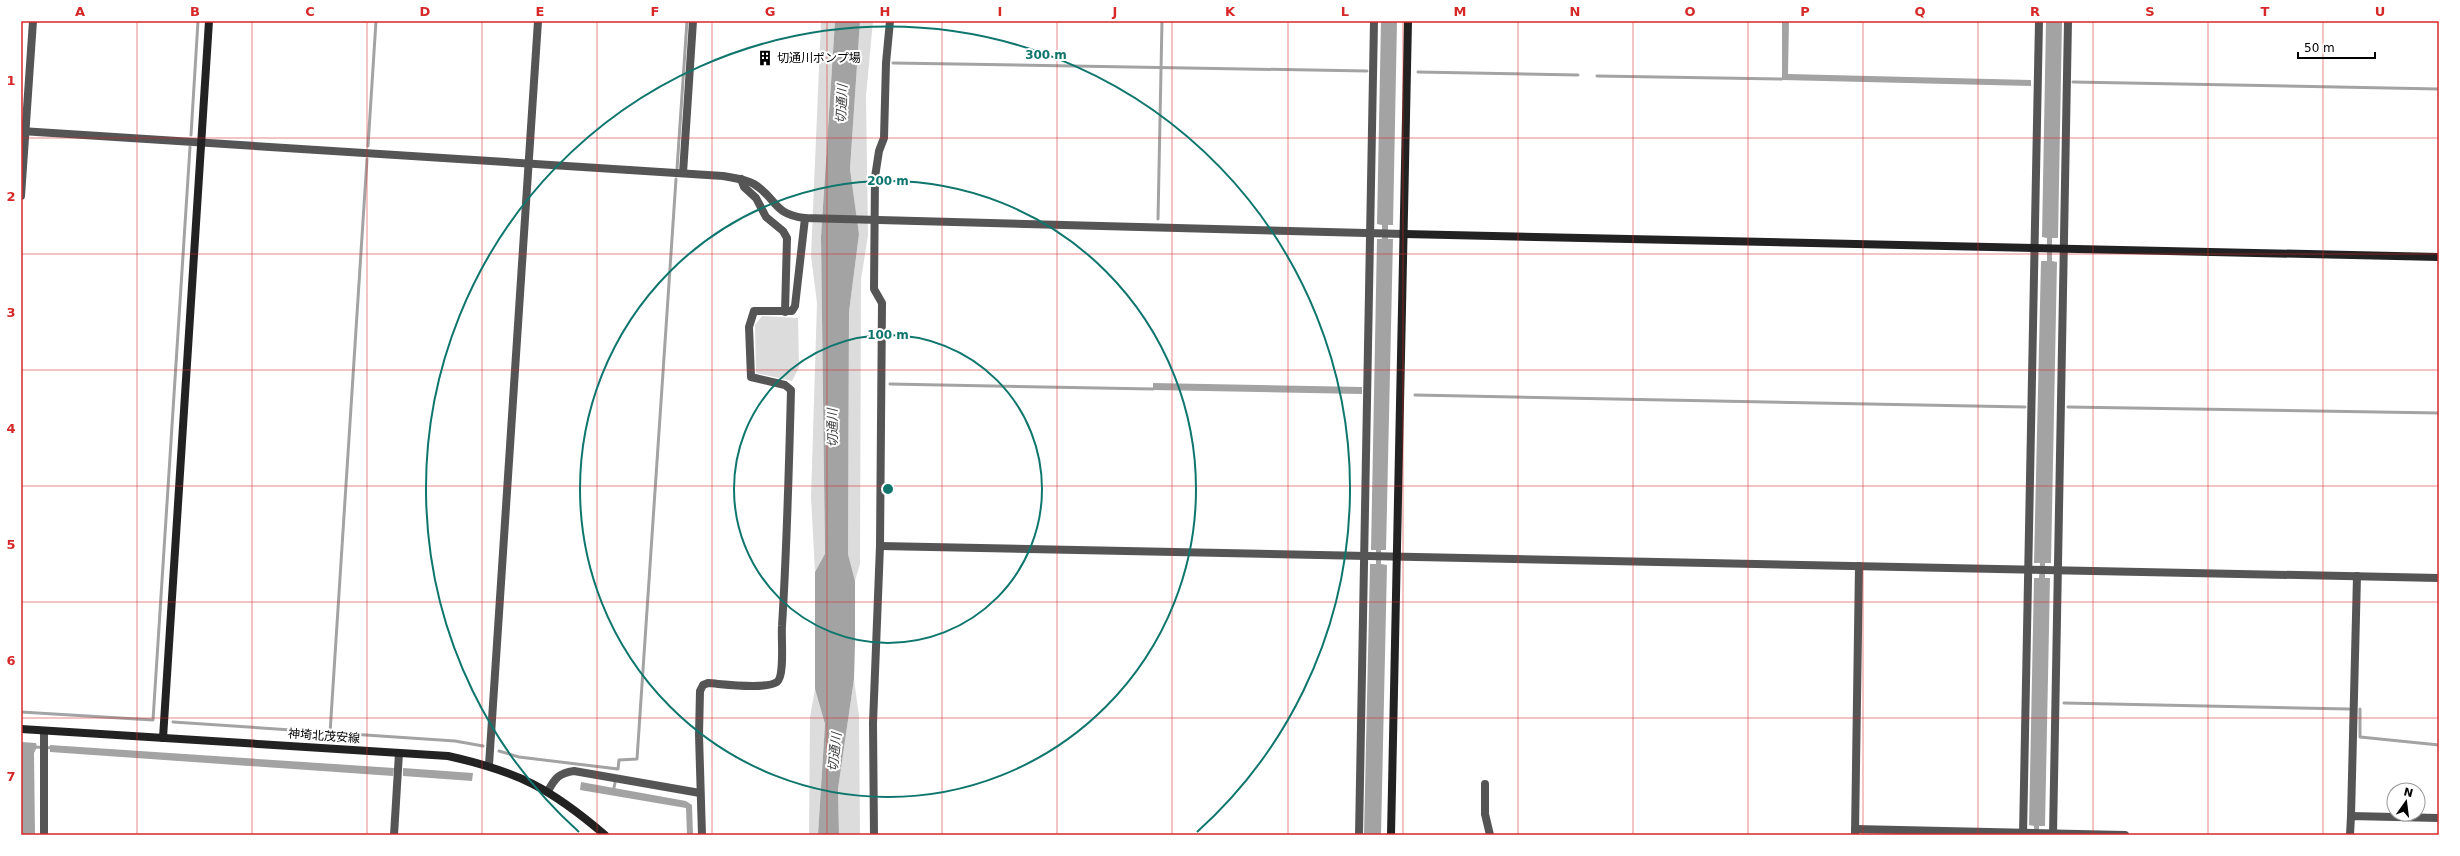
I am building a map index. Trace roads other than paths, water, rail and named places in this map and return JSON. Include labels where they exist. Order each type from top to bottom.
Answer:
[{"type":"street","points":[[21,196],[23,131],[33,21]]},
{"type":"street","points":[[163,738],[209,21]]},
{"type":"street","points":[[489,765],[538,21]]},
{"type":"street","points":[[684,173],[694,21]]},
{"type":"street","points":[[874,835],[873,723],[880,546],[882,303],[874,289],[872,219],[875,177],[879,150],[884,138],[886,63],[890,21]]},
{"type":"street","points":[[1359,835],[1374,21]]},
{"type":"street","points":[[1391,835],[1408,21]]},
{"type":"street","points":[[2026,834],[2029,570],[2039,21]]},
{"type":"street","points":[[2053,834],[2065,249],[2068,21]]},
{"type":"street","points":[[23,131],[684,173],[741,179],[753,184],[777,209],[785,214],[806,218],[1389,232],[1404,234],[2439,257]]},
{"type":"street","points":[[741,179],[744,187],[756,198],[766,216],[783,230],[787,238],[785,312]]},
{"type":"street","points":[[702,835],[698,735],[700,691],[703,686],[708,683],[766,685],[777,682],[782,674],[780,642],[786,560],[791,390],[785,385],[751,377],[749,327],[754,311],[785,312],[792,311],[795,306],[806,218]]},
{"type":"street","points":[[880,546],[2439,578]]},
{"type":"street","points":[[1859,566],[1855,832],[2126,835]]},
{"type":"street","points":[[2350,835],[2357,576]]},
{"type":"street","name":"神埼北茂安線","points":[[21,729],[448,756],[489,765],[519,776],[548,791],[574,809],[605,835]]},
{"type":"street","points":[[44,731],[44,835]]},
{"type":"street","points":[[394,835],[399,753]]},
{"type":"street","points":[[548,791],[554,778],[562,773],[574,771],[700,793]]},
{"type":"street","points":[[1485,784],[1485,814],[1490,835]]},
{"type":"street","points":[[2351,816],[2439,818]]},
{"type":"water","name":"切通川","points":[[835,21],[860,21],[850,169],[859,234],[849,312],[848,554],[855,581],[855,644],[854,679],[838,789],[839,835],[818,835],[825,724],[815,689],[815,572],[825,554],[821,237]]},
{"type":"water","points":[[1381,21],[1397,21],[1393,225],[1388,225],[1388,239],[1393,239],[1386,550],[1381,550],[1381,564],[1387,565],[1381,835],[1364,835],[1370,564],[1376,564],[1376,550],[1371,550],[1377,239],[1382,239],[1382,225],[1377,224]]},
{"type":"water","points":[[1782,21],[1789,21],[1788,74],[2031,80],[2031,86],[1782,80]]},
{"type":"water","points":[[2046,21],[2062,21],[2058,238],[2052,238],[2052,261],[2057,262],[2051,563],[2045,563],[2045,578],[2050,578],[2045,826],[2039,826],[2039,835],[2034,835],[2034,826],[2029,825],[2034,578],[2039,578],[2040,563],[2034,563],[2041,261],[2047,261],[2047,238],[2042,237]]},
{"type":"water","points":[[1153,383],[1362,387],[1362,394],[1153,390]]},
{"type":"water","points":[[21,742],[36,743],[37,747],[34,753],[35,835],[21,835]]},
{"type":"water","points":[[50,745],[394,768],[393,776],[50,752]]},
{"type":"water","points":[[403,768],[473,773],[472,781],[403,776]]},
{"type":"water","points":[[581,782],[686,801],[692,805],[693,835],[687,835],[686,808],[580,790]]},
{"type":"waterway","points":[[191,135],[198,21]]},
{"type":"waterway","points":[[368,146],[376,21]]},
{"type":"waterway","points":[[677,169],[687,21]]},
{"type":"waterway","points":[[1158,219],[1162,21]]},
{"type":"waterway","points":[[893,63],[1367,71]]},
{"type":"waterway","points":[[1418,72],[1578,75]]},
{"type":"waterway","points":[[1597,76],[1782,79]]},
{"type":"waterway","points":[[2073,82],[2439,89]]},
{"type":"waterway","points":[[21,712],[153,720],[190,147]]},
{"type":"waterway","points":[[330,733],[367,159]]},
{"type":"waterway","points":[[499,751],[519,757],[618,769],[619,760],[637,759],[676,179]]},
{"type":"waterway","points":[[890,384],[1153,389]]},
{"type":"waterway","points":[[1415,395],[2025,407]]},
{"type":"waterway","points":[[2068,407],[2439,413]]},
{"type":"waterway","points":[[2064,703],[2349,709]]},
{"type":"waterway","points":[[2360,709],[2360,737],[2439,745]]},
{"type":"waterway","points":[[173,722],[455,741],[483,746]]},
{"type":"waterway","points":[[34,747],[54,748]]},
{"type":"waterway","points":[[613,792],[615,783]]},
{"type":"place","name":"切通川ポンプ場","points":[[765,58]]}]
